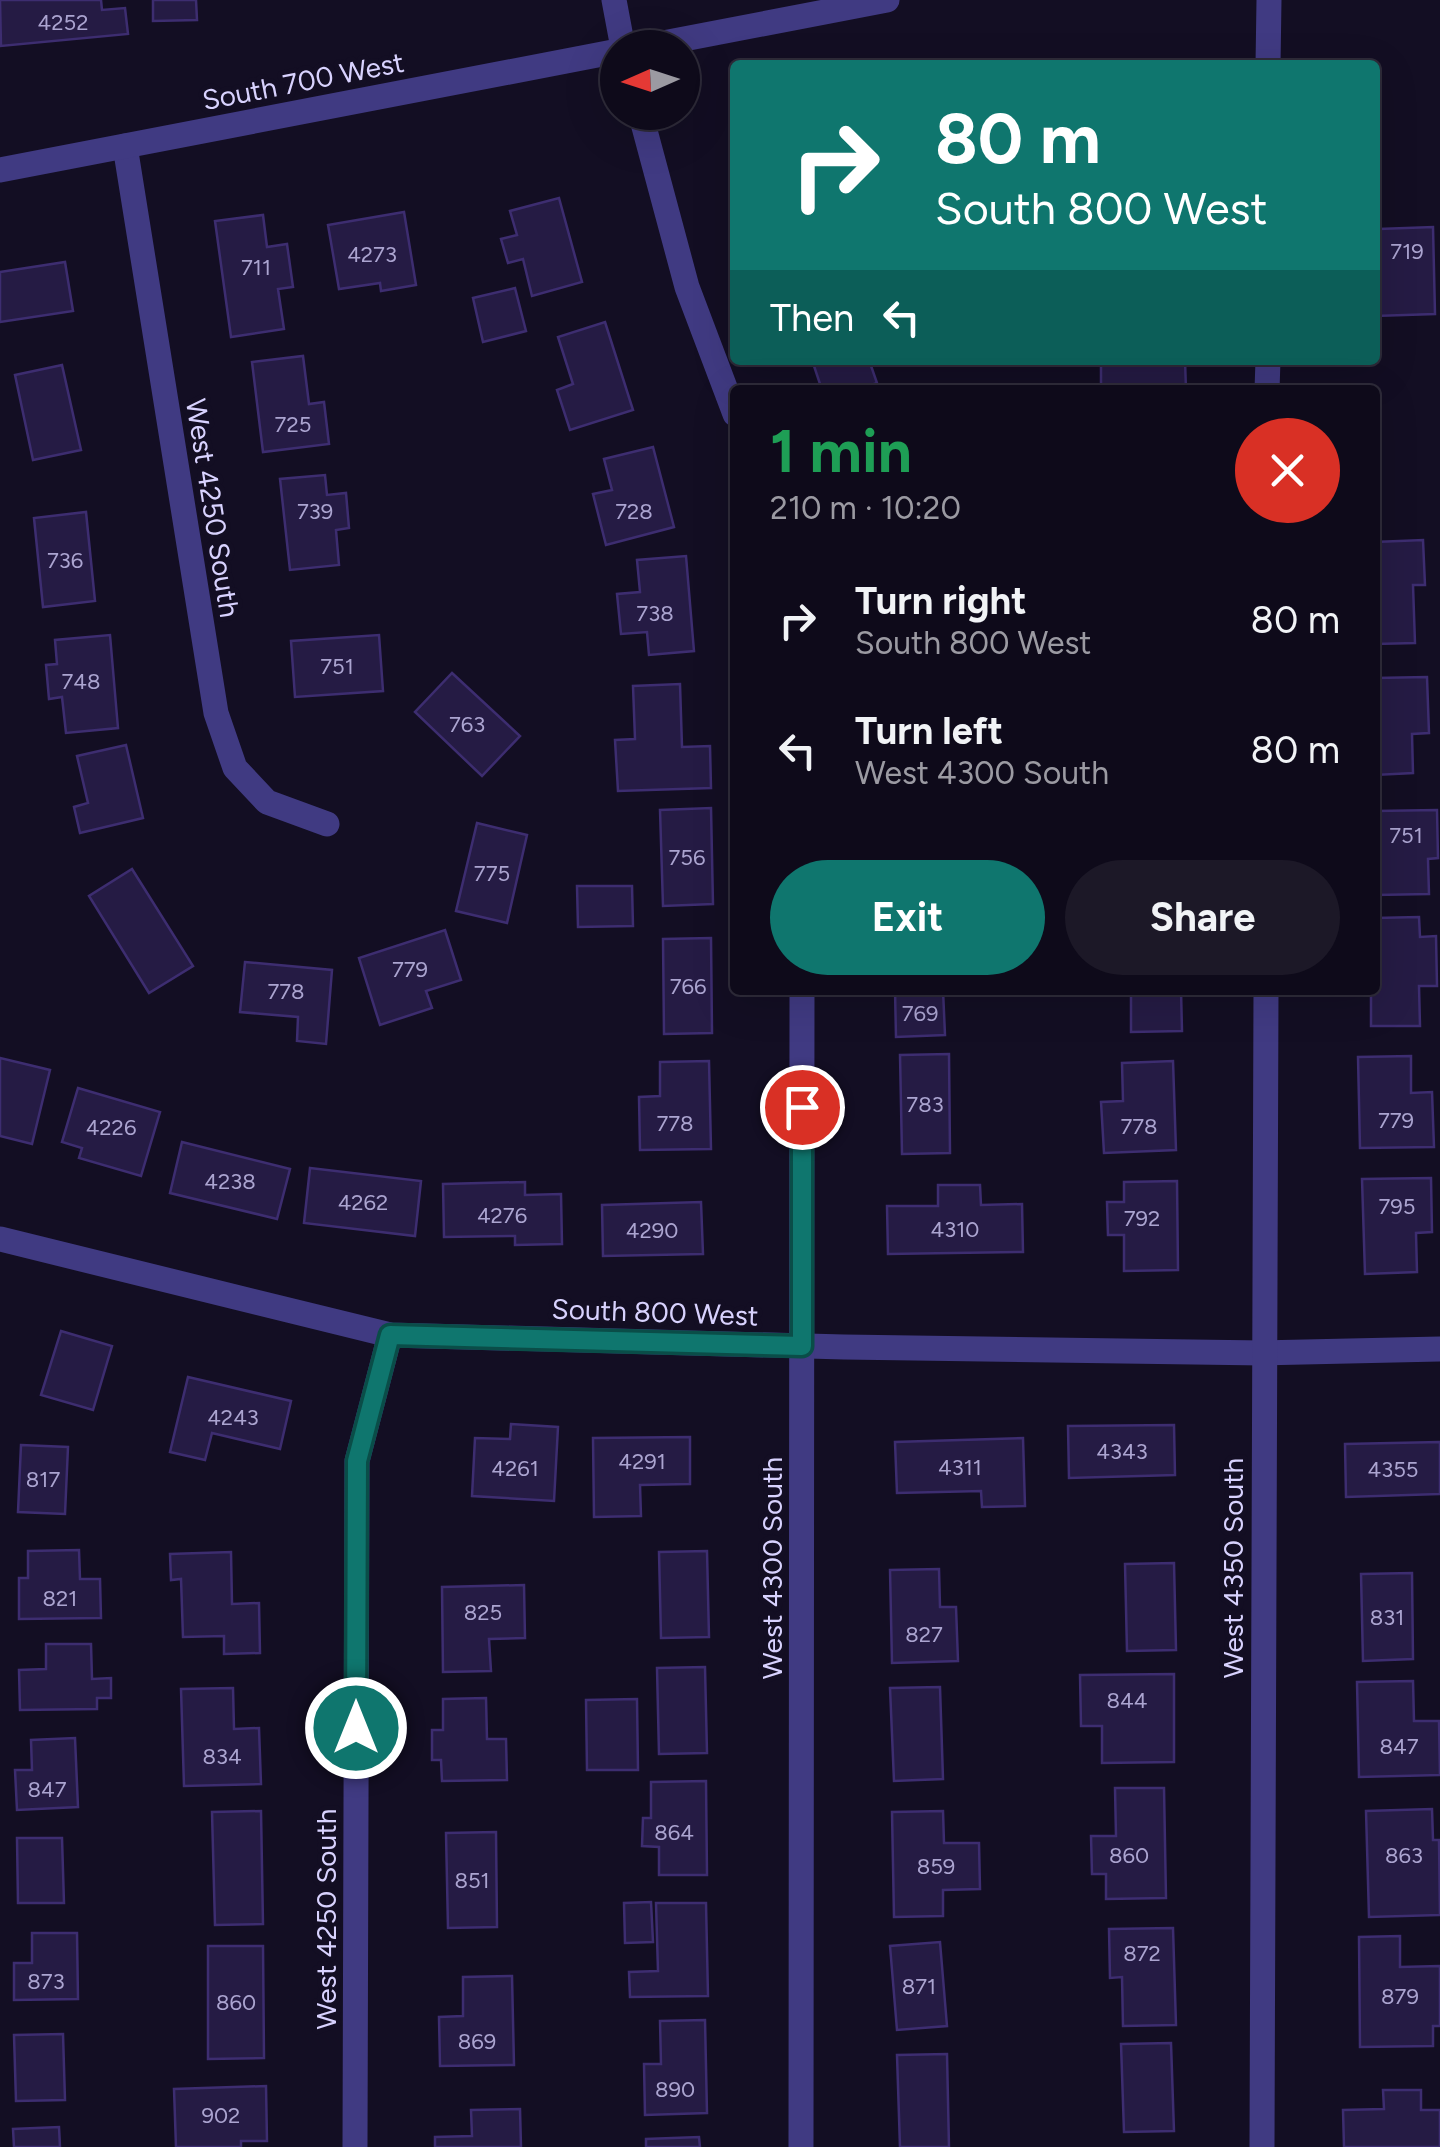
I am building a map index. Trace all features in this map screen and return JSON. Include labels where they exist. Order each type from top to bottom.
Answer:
[{"type":"street","points":[[614,0],[618,30]]},
{"type":"street","points":[[700,36],[888,0]]},
{"type":"street","points":[[1268,60],[1269,0]]},
{"type":"street","name":"South 700 West","points":[[0,170],[600,53]]},
{"type":"street","points":[[645,130],[687,286],[730,401]]},
{"type":"street","name":"West 4250 South","points":[[125,146],[216,713],[235,768],[267,802],[327,824]]},
{"type":"street","name":"West 4300 South","points":[[802,995],[802,2147]]},
{"type":"street","name":"West 4350 South","points":[[1262,2147],[1266,995]]},
{"type":"street","name":"South 800 West","points":[[0,1239],[390,1335],[1264,1353],[1440,1350]]},
{"type":"street","name":"West 4250 South","points":[[356,2147],[357,1461],[390,1335]]},
{"type":"building","points":[[0,0],[101,0],[102,10],[125,8],[128,34],[1,46]]},
{"type":"building","points":[[153,0],[196,0],[197,20],[153,21]]},
{"type":"building","points":[[559,198],[582,282],[532,296],[523,259],[508,263],[501,239],[517,235],[510,211]]},
{"type":"building","points":[[404,212],[416,285],[381,291],[380,283],[339,289],[328,225]]},
{"type":"building","points":[[263,215],[267,247],[287,244],[293,287],[278,289],[284,329],[231,337],[215,221]]},
{"type":"building","points":[[1433,227],[1435,314],[1380,316],[1380,229]]},
{"type":"building","points":[[65,262],[73,311],[0,322],[0,272]]},
{"type":"building","points":[[515,288],[526,331],[483,342],[473,298]]},
{"type":"building","points":[[605,322],[633,410],[570,430],[557,390],[573,384],[558,337]]},
{"type":"building","points":[[303,356],[309,404],[324,402],[329,444],[263,452],[252,362]]},
{"type":"building","points":[[62,365],[81,450],[33,460],[15,375]]},
{"type":"building","points":[[814,365],[871,365],[877,383],[871,385],[820,385]]},
{"type":"building","points":[[1101,365],[1185,365],[1186,385],[1101,385]]},
{"type":"building","points":[[653,447],[674,527],[606,545],[593,494],[612,490],[604,459]]},
{"type":"building","points":[[325,475],[327,495],[346,493],[349,528],[336,530],[339,565],[290,570],[280,479]]},
{"type":"building","points":[[86,512],[95,601],[43,607],[34,518]]},
{"type":"building","points":[[1423,540],[1425,585],[1413,585],[1415,643],[1380,644],[1380,542]]},
{"type":"building","points":[[686,556],[694,651],[649,655],[647,632],[621,634],[617,594],[640,592],[637,560]]},
{"type":"building","points":[[110,635],[118,728],[66,733],[62,697],[49,699],[46,665],[57,664],[55,640]]},
{"type":"building","points":[[379,635],[383,691],[295,697],[291,641]]},
{"type":"building","points":[[452,673],[520,736],[482,776],[415,712]]},
{"type":"building","points":[[1427,677],[1429,733],[1412,734],[1413,773],[1380,775],[1380,678]]},
{"type":"building","points":[[680,684],[682,747],[710,746],[711,788],[618,791],[615,740],[635,739],[633,686]]},
{"type":"building","points":[[126,745],[143,818],[80,833],[74,807],[88,803],[77,756]]},
{"type":"building","points":[[711,808],[713,904],[663,906],[660,810]]},
{"type":"building","points":[[1437,810],[1438,858],[1428,859],[1429,894],[1380,895],[1380,811]]},
{"type":"building","points":[[477,823],[527,835],[507,923],[456,911]]},
{"type":"building","points":[[132,869],[193,966],[149,993],[89,896]]},
{"type":"building","points":[[577,886],[632,886],[633,926],[578,927]]},
{"type":"building","points":[[1419,917],[1420,937],[1436,936],[1437,986],[1419,986],[1420,1026],[1371,1026],[1371,995],[1380,995],[1380,918]]},
{"type":"building","points":[[445,930],[461,980],[426,991],[432,1008],[380,1025],[359,958]]},
{"type":"building","points":[[711,938],[712,1033],[664,1034],[663,939]]},
{"type":"building","points":[[245,962],[332,970],[326,1044],[297,1041],[298,1017],[240,1012]]},
{"type":"building","points":[[895,995],[943,995],[945,1035],[896,1037]]},
{"type":"building","points":[[1131,995],[1181,995],[1182,1031],[1131,1032]]},
{"type":"building","points":[[949,1054],[950,1153],[902,1154],[900,1055]]},
{"type":"building","points":[[1411,1056],[1411,1093],[1432,1092],[1434,1147],[1360,1148],[1358,1057]]},
{"type":"building","points":[[0,1058],[50,1070],[32,1144],[0,1136]]},
{"type":"building","points":[[709,1061],[711,1149],[640,1150],[639,1097],[660,1096],[660,1062]]},
{"type":"building","points":[[1173,1061],[1176,1150],[1104,1153],[1101,1102],[1123,1101],[1122,1063]]},
{"type":"building","points":[[78,1088],[160,1112],[141,1176],[79,1158],[82,1148],[62,1142]]},
{"type":"building","points":[[182,1142],[290,1169],[277,1219],[170,1193]]},
{"type":"building","points":[[310,1168],[421,1181],[415,1236],[304,1223]]},
{"type":"building","points":[[1431,1178],[1432,1232],[1416,1233],[1417,1272],[1365,1274],[1362,1179]]},
{"type":"building","points":[[1177,1181],[1178,1270],[1124,1271],[1124,1235],[1108,1235],[1107,1202],[1124,1202],[1124,1182]]},
{"type":"building","points":[[525,1182],[525,1195],[561,1194],[562,1244],[515,1245],[515,1236],[444,1237],[443,1184]]},
{"type":"building","points":[[938,1185],[980,1185],[981,1205],[1022,1204],[1023,1252],[888,1254],[887,1206],[938,1206]]},
{"type":"building","points":[[701,1202],[703,1254],[603,1256],[602,1205]]},
{"type":"building","points":[[61,1331],[112,1346],[93,1410],[41,1395]]},
{"type":"building","points":[[188,1377],[291,1401],[280,1449],[212,1433],[205,1460],[170,1452]]},
{"type":"building","points":[[511,1424],[558,1427],[554,1501],[472,1496],[475,1438],[510,1439]]},
{"type":"building","points":[[1174,1425],[1175,1475],[1069,1478],[1068,1426]]},
{"type":"building","points":[[690,1437],[690,1484],[640,1485],[641,1516],[594,1517],[593,1438]]},
{"type":"building","points":[[1023,1438],[1025,1506],[982,1507],[981,1491],[897,1493],[895,1442]]},
{"type":"building","points":[[1440,1442],[1440,1494],[1346,1497],[1345,1444]]},
{"type":"building","points":[[21,1445],[68,1447],[65,1514],[18,1512]]},
{"type":"building","points":[[79,1550],[80,1579],[100,1579],[101,1618],[19,1619],[19,1578],[28,1578],[28,1551]]},
{"type":"building","points":[[707,1551],[709,1637],[661,1638],[659,1552]]},
{"type":"building","points":[[231,1552],[232,1604],[259,1603],[260,1653],[224,1654],[224,1636],[183,1637],[181,1579],[171,1580],[170,1554]]},
{"type":"building","points":[[1174,1563],[1176,1650],[1127,1651],[1125,1564]]},
{"type":"building","points":[[939,1569],[940,1607],[956,1607],[958,1661],[892,1663],[890,1570]]},
{"type":"building","points":[[1412,1573],[1413,1659],[1363,1661],[1361,1574]]},
{"type":"building","points":[[524,1585],[525,1638],[489,1639],[491,1671],[443,1672],[442,1587]]},
{"type":"building","points":[[46,1644],[91,1644],[92,1679],[111,1678],[111,1698],[97,1698],[97,1709],[20,1710],[19,1670],[46,1669]]},
{"type":"building","points":[[705,1667],[707,1753],[659,1754],[657,1668]]},
{"type":"building","points":[[1174,1674],[1174,1762],[1102,1763],[1102,1726],[1081,1726],[1080,1675]]},
{"type":"building","points":[[1413,1681],[1414,1721],[1439,1721],[1440,1775],[1359,1777],[1357,1682]]},
{"type":"building","points":[[940,1687],[943,1779],[894,1781],[890,1688]]},
{"type":"building","points":[[233,1688],[234,1729],[259,1728],[261,1784],[184,1786],[181,1689]]},
{"type":"building","points":[[486,1698],[487,1739],[506,1739],[507,1780],[442,1781],[441,1760],[432,1760],[432,1730],[443,1730],[443,1699]]},
{"type":"building","points":[[637,1699],[638,1770],[587,1770],[586,1700]]},
{"type":"building","points":[[75,1738],[78,1807],[17,1810],[15,1770],[32,1770],[31,1740]]},
{"type":"building","points":[[706,1781],[707,1875],[659,1875],[659,1847],[642,1846],[643,1818],[651,1818],[651,1782]]},
{"type":"building","points":[[1115,1788],[1164,1788],[1166,1898],[1106,1899],[1106,1874],[1092,1874],[1091,1836],[1116,1836]]},
{"type":"building","points":[[1432,1809],[1433,1840],[1439,1840],[1440,1915],[1369,1917],[1366,1811]]},
{"type":"building","points":[[261,1811],[263,1924],[215,1925],[212,1812]]},
{"type":"building","points":[[943,1811],[944,1843],[979,1843],[980,1889],[943,1890],[943,1916],[894,1917],[892,1812]]},
{"type":"building","points":[[496,1832],[497,1927],[448,1928],[446,1833]]},
{"type":"building","points":[[17,1838],[62,1838],[64,1903],[18,1903]]},
{"type":"building","points":[[651,1902],[653,1942],[625,1943],[624,1903]]},
{"type":"building","points":[[656,1903],[706,1903],[708,1996],[630,1997],[629,1972],[658,1971]]},
{"type":"building","points":[[1173,1928],[1176,2025],[1123,2026],[1122,1977],[1110,1978],[1109,1929]]},
{"type":"building","points":[[32,1933],[77,1933],[78,1999],[14,2000],[14,1963],[32,1963]]},
{"type":"building","points":[[1400,1936],[1400,1967],[1440,1966],[1440,2026],[1433,2026],[1433,2046],[1360,2047],[1359,1937]]},
{"type":"building","points":[[940,1942],[947,2026],[897,2030],[890,1946]]},
{"type":"building","points":[[208,1946],[263,1946],[264,2058],[208,2059]]},
{"type":"building","points":[[512,1976],[514,2065],[440,2066],[439,2017],[463,2016],[463,1977]]},
{"type":"building","points":[[705,2020],[707,2113],[645,2115],[644,2064],[661,2064],[660,2021]]},
{"type":"building","points":[[63,2034],[65,2100],[16,2101],[14,2035]]},
{"type":"building","points":[[1171,2043],[1174,2131],[1124,2132],[1121,2044]]},
{"type":"building","points":[[947,2054],[949,2147],[900,2147],[897,2055]]},
{"type":"building","points":[[266,2086],[267,2141],[241,2141],[241,2147],[176,2147],[174,2089]]},
{"type":"building","points":[[1383,2090],[1421,2090],[1421,2110],[1440,2110],[1440,2147],[1344,2147],[1343,2110],[1384,2109]]},
{"type":"building","points":[[520,2109],[521,2147],[435,2147],[435,2137],[472,2136],[471,2110]]},
{"type":"building","points":[[59,2127],[60,2147],[14,2147],[13,2129]]},
{"type":"building","points":[[699,2137],[700,2147],[646,2147],[646,2139]]},
{"type":"route","points":[[356,1728],[357,1461],[390,1335],[802,1346],[802,1107]]}]
